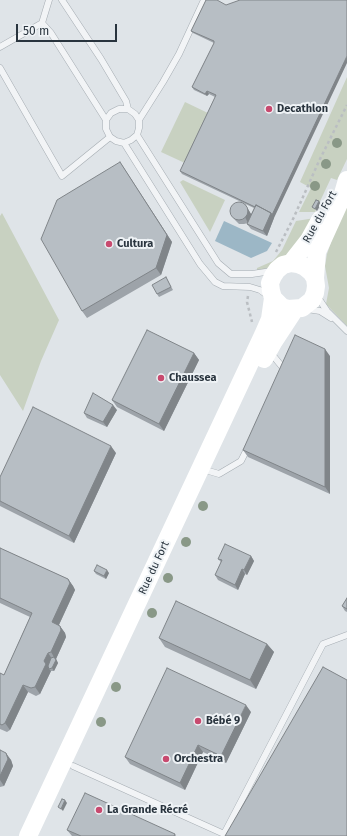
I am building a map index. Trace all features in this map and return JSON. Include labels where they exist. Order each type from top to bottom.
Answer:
[{"type":"main road","name":"Rue du Fort","points":[[28,836],[206,470],[264,346],[273,298],[270,283],[273,276],[281,262],[309,240],[347,168]]},
{"type":"main road","name":"Rue du Fort","points":[[264,346],[298,309],[312,300],[315,286],[317,252],[342,197],[347,180]]},
{"type":"main road","points":[[281,262],[298,264],[305,267],[311,272],[315,286]]},
{"type":"main road","points":[[273,298],[282,307],[298,309]]},
{"type":"main road","name":"Rue du Fort","points":[[41,836],[74,766],[206,470]]},
{"type":"lane","points":[[0,47],[42,23],[49,0]]},
{"type":"lane","points":[[62,0],[101,59],[126,101],[128,109]]},
{"type":"lane","points":[[42,23],[51,33],[106,120],[106,129],[110,137],[116,141],[124,143],[131,140],[136,135],[139,128],[139,120],[176,59],[204,0]]},
{"type":"lane","points":[[0,68],[62,176],[110,137]]},
{"type":"lane","points":[[106,120],[111,113],[119,109],[128,109],[135,114],[139,120]]},
{"type":"lane","points":[[136,135],[218,263],[231,274],[252,274],[281,262]]},
{"type":"lane","points":[[124,143],[200,264],[214,282],[224,286],[250,287],[260,290],[273,298]]},
{"type":"lane","points":[[315,286],[328,311],[347,331]]},
{"type":"lane","points":[[298,309],[320,311],[341,325]]},
{"type":"lane","points":[[264,346],[284,368],[281,376]]},
{"type":"lane","points":[[206,470],[218,474],[241,461],[251,439]]},
{"type":"lane","points":[[74,766],[224,834],[323,644],[347,635]]},
{"type":"path","points":[[281,262],[294,217],[347,105]]},
{"type":"green space","points":[[347,77],[347,159],[337,180],[331,178],[315,212],[299,212],[311,188],[300,182]]},
{"type":"green space","points":[[185,102],[210,114],[187,164],[161,152]]},
{"type":"green space","points":[[183,180],[225,200],[210,232],[180,182]]},
{"type":"green space","points":[[347,195],[347,326],[326,304],[329,288],[325,266],[327,254]]},
{"type":"green space","points":[[2,213],[59,320],[41,361],[23,411],[0,375],[0,216]]},
{"type":"green space","points":[[315,218],[299,248],[271,267],[257,271],[257,268],[273,261],[282,250],[296,221]]},
{"type":"water","points":[[224,221],[272,243],[267,251],[251,258],[215,241]]},
{"type":"building","name":"Decathlon","points":[[206,0],[217,0],[226,5],[240,0],[347,0],[347,56],[272,215],[256,205],[255,207],[180,171],[216,95],[207,91],[205,94],[192,87],[214,43],[214,41],[191,31]]},
{"type":"building","name":"Cultura","points":[[120,162],[167,235],[156,268],[82,311],[41,239],[57,200]]},
{"type":"building","points":[[316,200],[319,201],[315,209],[312,207]]},
{"type":"building","points":[[239,202],[245,205],[248,211],[245,217],[239,220],[233,217],[230,211],[233,205]]},
{"type":"building","points":[[256,205],[271,213],[263,231],[247,224]]},
{"type":"building","points":[[166,277],[171,287],[157,294],[152,285]]},
{"type":"building","name":"Chaussea","points":[[147,330],[194,353],[159,424],[112,400]]},
{"type":"building","points":[[295,335],[325,349],[325,487],[243,450]]},
{"type":"building","points":[[93,393],[113,405],[103,422],[84,413]]},
{"type":"building","points":[[33,407],[111,446],[69,536],[0,501],[0,477]]},
{"type":"building","points":[[225,544],[251,556],[244,570],[242,569],[235,585],[215,575],[222,560],[218,559]]},
{"type":"building","points":[[0,548],[68,579],[70,583],[52,622],[60,626],[61,630],[51,652],[48,653],[44,661],[46,664],[35,687],[31,688],[23,685],[5,723],[2,725],[0,724],[0,673],[4,675],[32,613],[0,598]]},
{"type":"building","points":[[97,565],[107,570],[104,576],[94,571]]},
{"type":"building","points":[[347,598],[347,609],[342,606]]},
{"type":"building","points":[[176,601],[267,644],[250,680],[159,638]]},
{"type":"building","points":[[54,657],[56,660],[52,668],[49,669],[48,666],[51,658]]},
{"type":"building","points":[[323,667],[347,680],[347,836],[225,836]]},
{"type":"building","points":[[167,668],[246,705],[221,756],[198,745],[180,783],[125,757]]},
{"type":"building","points":[[0,750],[6,753],[8,759],[0,776]]},
{"type":"building","name":"La Grande Récré","points":[[85,793],[175,834],[174,836],[81,836],[67,830]]},
{"type":"building","points":[[62,799],[65,800],[61,809],[58,807]]},
{"type":"place","name":"Decathlon","points":[[269,109]]},
{"type":"place","name":"Cultura","points":[[109,244]]},
{"type":"place","name":"Chaussea","points":[[161,378]]},
{"type":"place","name":"Bébé 9","points":[[198,721]]},
{"type":"place","name":"Orchestra","points":[[166,759]]},
{"type":"place","name":"La Grande Récré","points":[[99,810]]}]
